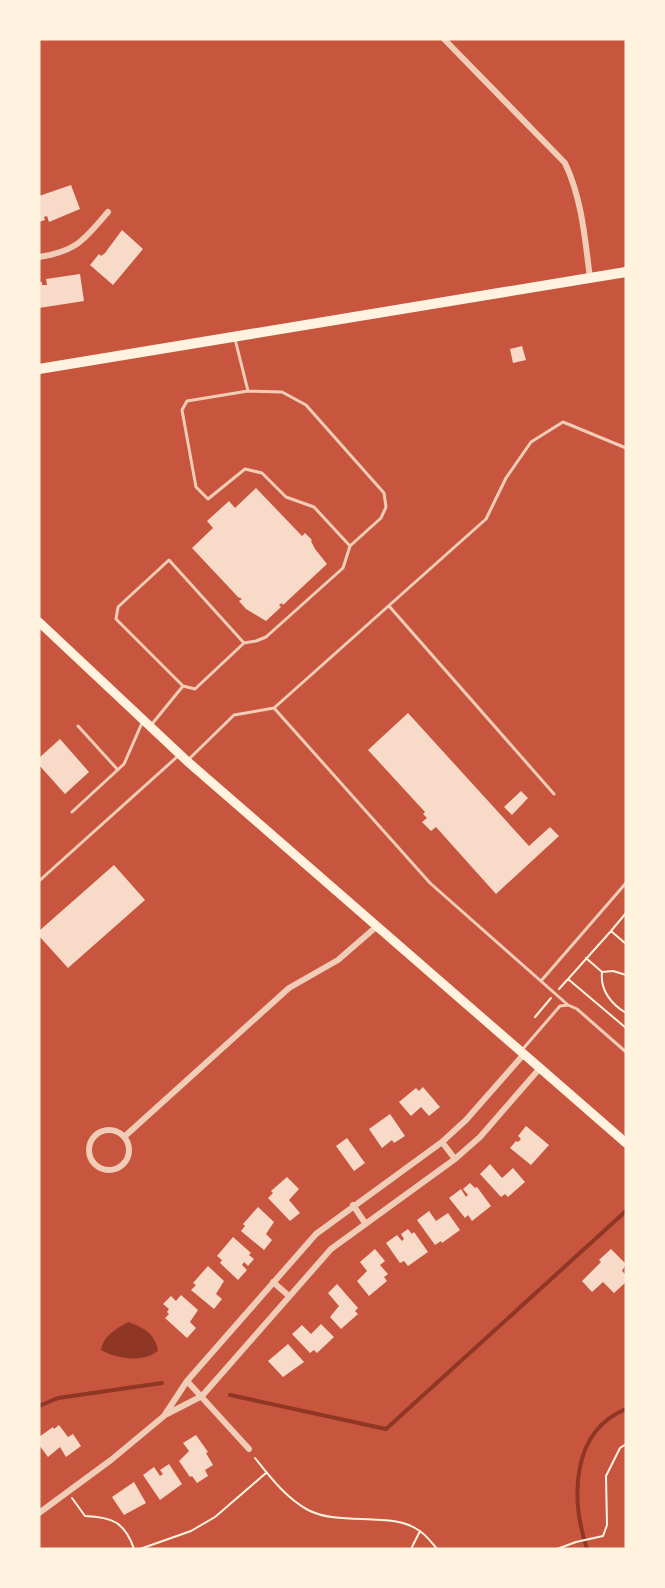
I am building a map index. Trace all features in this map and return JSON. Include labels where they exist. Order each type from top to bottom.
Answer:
[{"type":"main road","points":[[39,369],[626,272]]},
{"type":"main road","points":[[39,622],[183,758],[626,1143]]},
{"type":"street","points":[[444,39],[565,163],[574,183],[581,210],[590,278]]},
{"type":"street","points":[[39,257],[58,253],[78,244],[108,212]]},
{"type":"street","points":[[124,1137],[289,988],[338,960],[376,927]]},
{"type":"street","points":[[164,1416],[188,1381],[316,1234],[442,1142],[472,1113],[522,1053]]},
{"type":"street","points":[[39,1513],[123,1451],[164,1416],[202,1396],[331,1249],[455,1159],[480,1137],[540,1068]]},
{"type":"street","points":[[107,1130],[119,1132],[124,1137],[129,1149],[128,1156],[119,1167],[106,1169],[94,1163],[89,1152],[96,1135],[107,1130]]},
{"type":"street","points":[[442,1142],[455,1159]]},
{"type":"street","points":[[353,1205],[365,1223]]},
{"type":"street","points":[[273,1282],[289,1296]]},
{"type":"street","points":[[188,1381],[249,1449]]},
{"type":"lane","points":[[235,337],[248,391]]},
{"type":"lane","points":[[244,643],[169,560],[118,607],[116,619],[183,686],[195,689],[244,643],[266,637],[343,568],[350,546],[381,518],[386,507],[384,493],[306,405],[282,392],[248,391],[187,401],[182,410],[196,487],[208,499],[245,469],[262,473],[286,497],[314,507],[350,546]]},
{"type":"lane","points":[[39,881],[234,715],[274,708],[389,606],[486,519],[506,478],[531,442],[563,422],[626,448]]},
{"type":"lane","points":[[389,606],[554,794]]},
{"type":"lane","points":[[72,812],[124,764],[146,724],[183,686]]},
{"type":"lane","points":[[274,708],[430,883],[568,1005],[577,1009],[625,1051]]},
{"type":"lane","points":[[78,726],[117,770]]},
{"type":"lane","points":[[541,981],[626,883]]},
{"type":"lane","points":[[522,1053],[560,1006],[568,1005]]},
{"type":"path","points":[[568,979],[626,913]]},
{"type":"path","points":[[611,931],[626,944]]},
{"type":"path","points":[[586,958],[602,972]]},
{"type":"path","points":[[602,972],[609,970],[626,975]]},
{"type":"path","points":[[602,972],[601,981],[604,990],[616,1007],[626,1013]]},
{"type":"path","points":[[610,1015],[616,1007]]},
{"type":"path","points":[[556,1549],[587,1539],[599,1538],[604,1534],[607,1525],[606,1476],[620,1448],[626,1444]]},
{"type":"path","points":[[255,1458],[280,1489],[308,1510],[341,1519],[400,1522],[420,1530],[437,1549]]},
{"type":"path","points":[[140,1549],[160,1544],[191,1531],[215,1517],[266,1473]]},
{"type":"path","points":[[68,1492],[85,1516],[108,1518],[120,1525],[130,1537],[134,1549]]},
{"type":"path","points":[[412,1547],[420,1530]]},
{"type":"shaded area","points":[[128,1322],[148,1332],[157,1345],[158,1351],[145,1357],[130,1358],[114,1356],[101,1350],[108,1336]]},
{"type":"building","points":[[71,185],[80,209],[49,222],[47,216],[44,217],[45,220],[39,222],[39,196]]},
{"type":"building","points":[[122,230],[143,249],[113,285],[90,265],[99,254],[101,256],[105,253]]},
{"type":"building","points":[[80,274],[84,301],[39,308],[39,282],[47,285],[46,279]]},
{"type":"building","points":[[522,346],[526,360],[513,363],[510,349]]},
{"type":"building","points":[[256,488],[302,536],[305,533],[312,540],[315,549],[327,564],[283,605],[282,603],[279,605],[281,607],[266,621],[246,609],[239,601],[242,599],[192,548],[213,528],[207,521],[229,501],[235,508]]},
{"type":"building","points":[[408,713],[529,846],[550,827],[559,836],[496,894],[436,827],[431,831],[422,822],[427,818],[423,814],[425,812],[368,750]]},
{"type":"building","points":[[60,739],[89,772],[65,794],[39,765],[39,758]]},
{"type":"building","points":[[521,791],[528,798],[512,815],[504,807]]},
{"type":"building","points":[[114,865],[145,900],[68,968],[39,936],[39,931]]},
{"type":"building","points":[[423,1087],[440,1107],[429,1116],[421,1107],[411,1116],[399,1102],[416,1088],[419,1091]]},
{"type":"building","points":[[390,1114],[405,1136],[394,1143],[392,1140],[382,1148],[369,1129]]},
{"type":"building","points":[[526,1126],[549,1145],[531,1165],[510,1148],[521,1139],[518,1136]]},
{"type":"building","points":[[347,1138],[365,1163],[354,1171],[336,1146]]},
{"type":"building","points":[[490,1164],[502,1178],[513,1168],[525,1182],[508,1197],[505,1194],[501,1197],[480,1174]]},
{"type":"building","points":[[287,1177],[299,1189],[289,1200],[300,1213],[290,1221],[268,1198],[273,1193],[271,1191]]},
{"type":"building","points":[[470,1183],[475,1188],[477,1187],[491,1206],[472,1221],[468,1215],[465,1218],[449,1198],[461,1189],[466,1197],[468,1195],[463,1189]]},
{"type":"building","points":[[258,1207],[274,1222],[266,1234],[272,1240],[264,1250],[241,1231],[245,1226],[243,1224]]},
{"type":"building","points":[[429,1211],[436,1221],[448,1213],[460,1230],[442,1243],[441,1241],[435,1245],[417,1220]]},
{"type":"building","points":[[408,1229],[412,1234],[414,1232],[428,1252],[408,1266],[404,1261],[400,1263],[386,1243],[397,1235],[402,1241],[404,1239],[401,1234]]},
{"type":"building","points":[[233,1237],[251,1253],[249,1255],[254,1259],[248,1266],[244,1262],[242,1265],[247,1270],[238,1280],[220,1263],[222,1260],[217,1256]]},
{"type":"building","points":[[375,1249],[385,1261],[380,1265],[388,1274],[384,1277],[387,1281],[369,1296],[357,1281],[367,1271],[360,1262]]},
{"type":"building","points":[[611,1249],[626,1264],[622,1271],[626,1275],[626,1282],[614,1293],[603,1282],[592,1292],[582,1281]]},
{"type":"building","points":[[208,1266],[224,1281],[216,1294],[222,1299],[214,1309],[191,1290],[196,1285],[193,1283]]},
{"type":"building","points":[[337,1284],[358,1308],[355,1311],[358,1314],[341,1329],[330,1317],[339,1306],[328,1293]]},
{"type":"building","points":[[181,1295],[198,1310],[190,1322],[196,1328],[187,1338],[165,1318],[169,1314],[167,1312],[169,1309],[163,1304],[171,1296],[176,1301]]},
{"type":"building","points":[[321,1324],[334,1337],[317,1353],[314,1350],[310,1353],[292,1334],[302,1325],[311,1334]]},
{"type":"building","points":[[288,1344],[304,1362],[283,1377],[268,1361]]},
{"type":"building","points":[[59,1425],[68,1437],[73,1434],[81,1446],[66,1457],[60,1447],[48,1457],[39,1445],[39,1437]]},
{"type":"building","points":[[196,1435],[208,1452],[206,1453],[213,1465],[205,1470],[208,1476],[197,1483],[179,1461],[189,1451],[183,1443]]},
{"type":"building","points":[[169,1464],[182,1484],[160,1500],[143,1475],[154,1467],[160,1476],[163,1474],[160,1470]]},
{"type":"building","points":[[134,1482],[146,1503],[124,1515],[112,1497]]},
{"type":"waterway","points":[[230,1395],[386,1429],[626,1211]]},
{"type":"waterway","points":[[39,1406],[58,1398],[162,1383]]},
{"type":"waterway","points":[[587,1549],[578,1510],[580,1469],[585,1450],[594,1434],[608,1420],[626,1409]]}]
